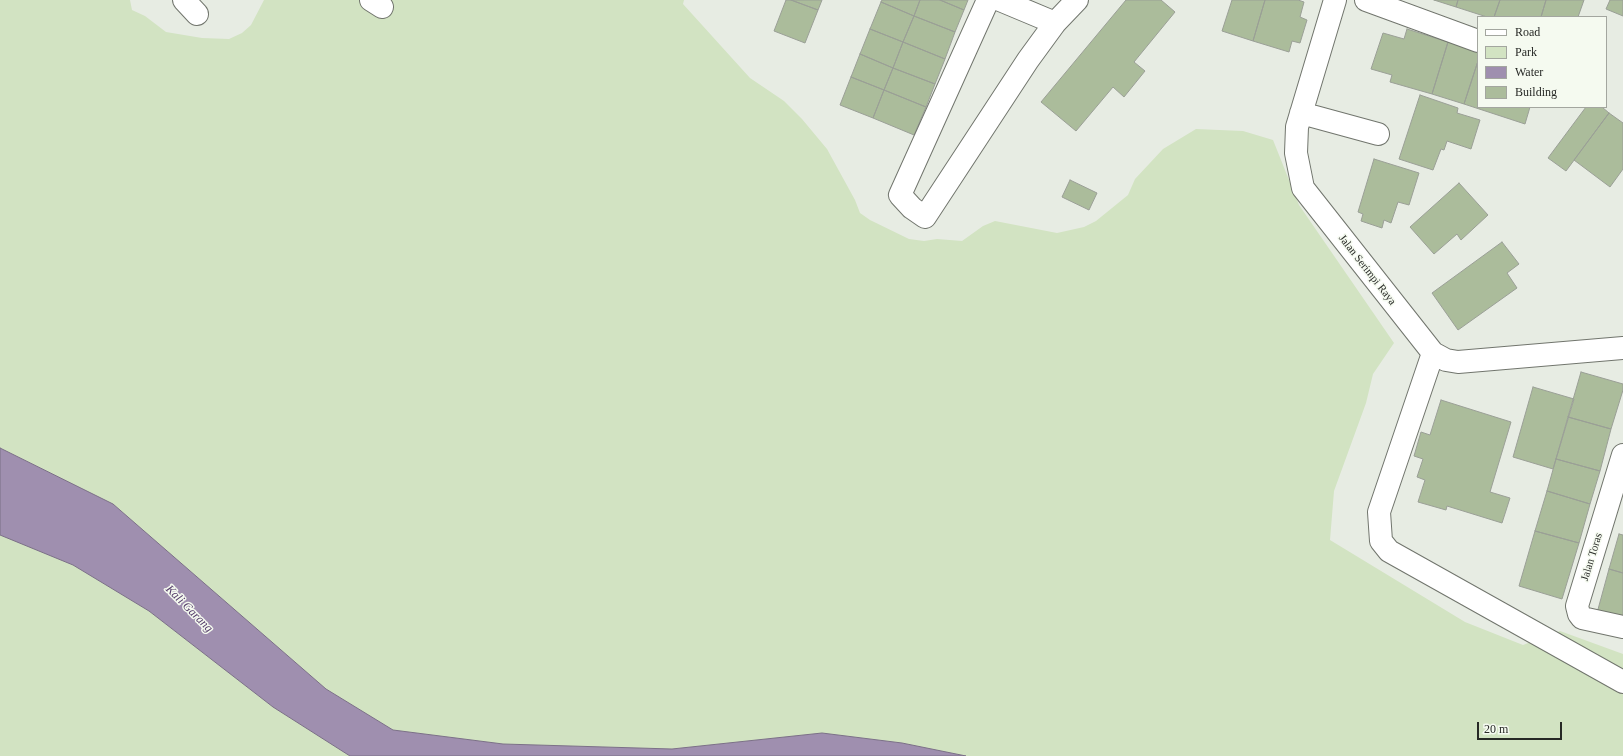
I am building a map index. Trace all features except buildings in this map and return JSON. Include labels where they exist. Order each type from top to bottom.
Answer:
[{"type":"street","points":[[988,0],[900,196],[912,208],[925,217],[1028,60],[1055,22],[1077,0]]},
{"type":"street","points":[[1000,0],[1055,22]]},
{"type":"street","name":"Jalan Serimpi Raya","points":[[1335,0],[1297,127],[1296,153],[1303,188],[1433,353],[1446,360],[1458,362],[1623,348]]},
{"type":"street","points":[[1366,0],[1477,41]]},
{"type":"street","points":[[1301,113],[1378,134]]},
{"type":"street","points":[[1433,353],[1379,512],[1381,540],[1389,551],[1623,682]]},
{"type":"street","name":"Jalan Toras","points":[[1623,454],[1577,606],[1579,614],[1582,618],[1623,627]]},
{"type":"green space","points":[[0,0],[130,0],[132,10],[145,16],[166,32],[202,38],[229,39],[242,33],[251,25],[264,0],[684,0],[683,4],[750,78],[784,101],[802,119],[827,149],[855,200],[860,213],[870,220],[909,239],[924,241],[937,239],[962,241],[983,226],[995,221],[1057,233],[1084,227],[1096,221],[1128,195],[1135,179],[1163,149],[1196,129],[1243,131],[1273,140],[1299,205],[1394,343],[1373,374],[1366,403],[1334,491],[1330,540],[1465,622],[1523,645],[1560,631],[1623,654],[1623,756],[966,756],[902,743],[822,733],[672,749],[503,744],[393,730],[326,689],[113,504],[0,448]]},
{"type":"green space","points":[[0,535],[73,565],[149,611],[273,707],[350,756],[0,756]]},
{"type":"water","name":"Kali Garang","points":[[0,448],[113,504],[326,689],[393,730],[503,744],[672,749],[822,733],[902,743],[966,756],[350,756],[273,707],[149,611],[73,565],[0,535]]}]
